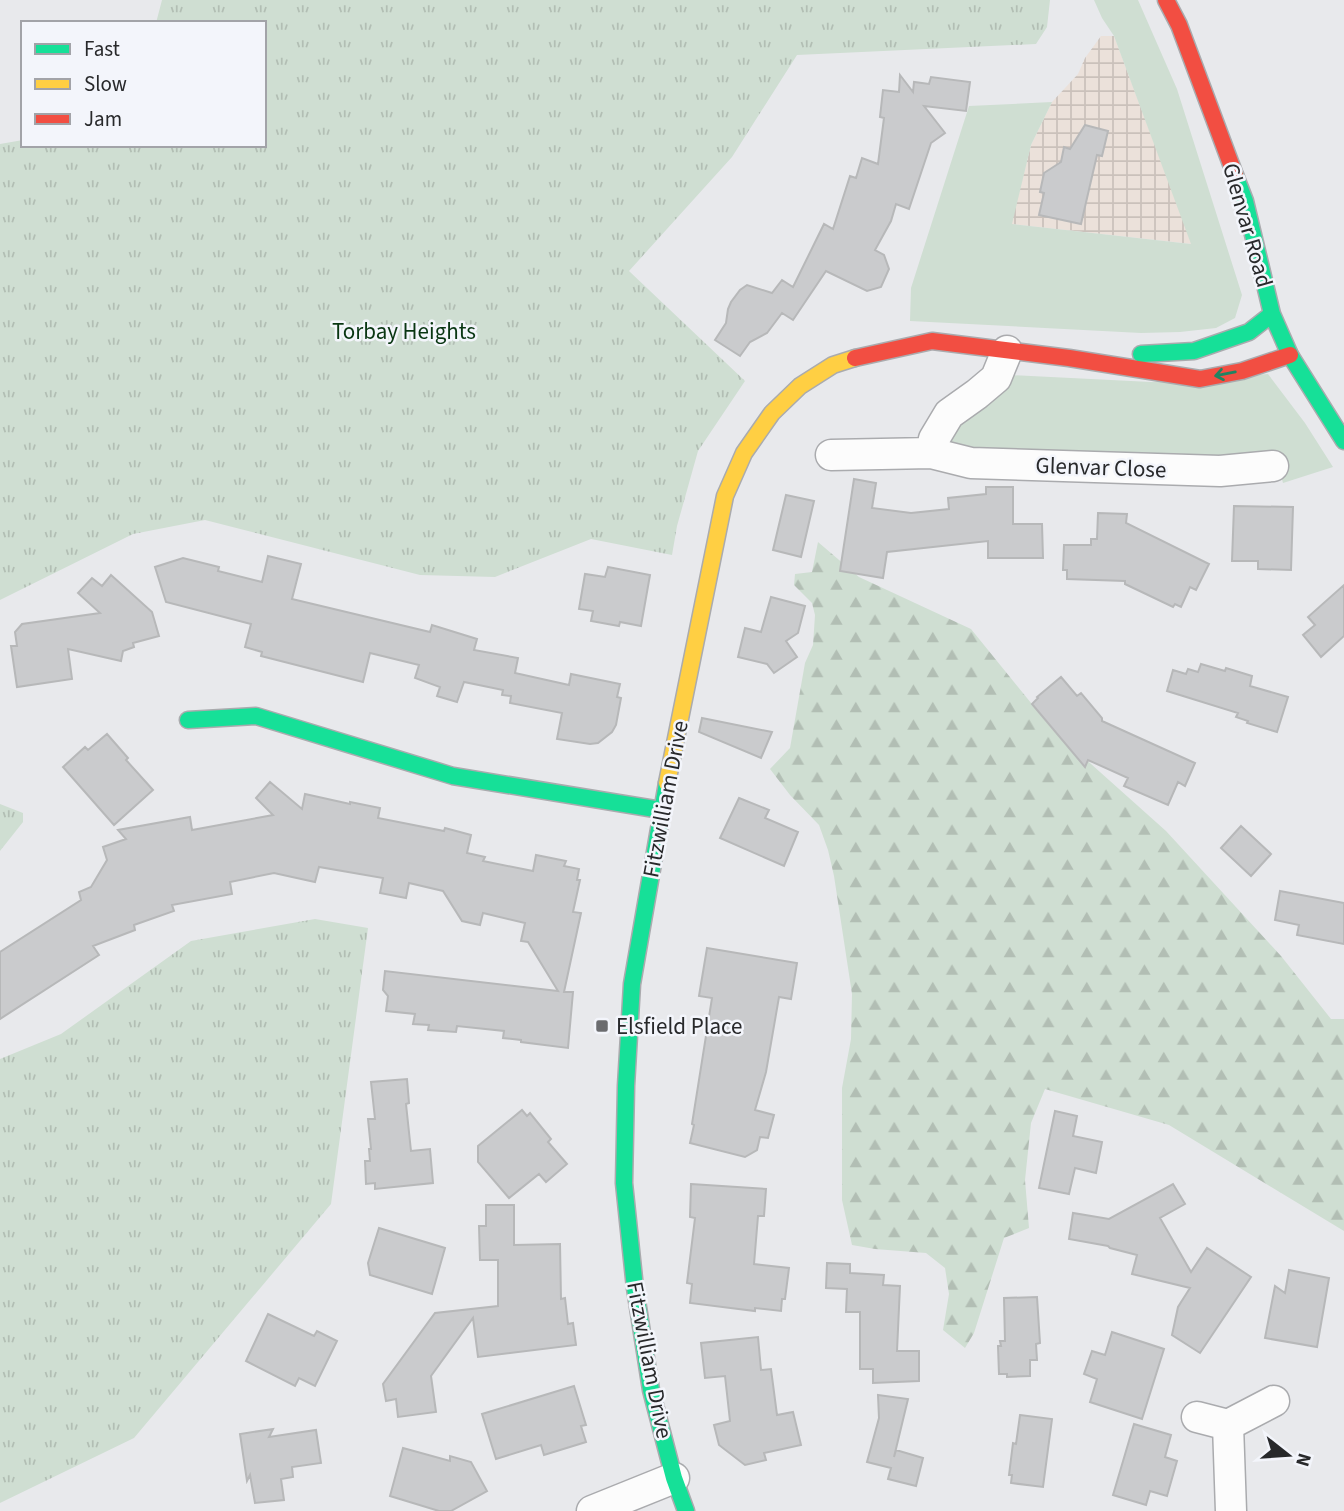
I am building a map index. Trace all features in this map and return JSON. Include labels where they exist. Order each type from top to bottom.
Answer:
[{"type":"street","name":"Glenvar Road","points":[[1166,0],[1179,25],[1205,91],[1245,201],[1272,314],[1290,355],[1344,441]]},
{"type":"street","name":"Fitzwilliam Drive","points":[[1069,358],[1195,351],[1249,332],[1272,314]]},
{"type":"street","name":"Fitzwilliam Drive","points":[[686,1511],[674,1478],[651,1390],[635,1288],[624,1183],[626,1086],[632,984],[661,810],[724,496],[744,453],[772,413],[800,386],[833,365],[867,354],[932,341],[1069,358],[1200,379],[1242,371],[1290,355]]},
{"type":"street","points":[[931,453],[934,439],[949,414],[996,378],[1007,351]]},
{"type":"street","name":"Glenvar Close","points":[[831,455],[931,453],[971,464],[1220,471],[1273,466]]},
{"type":"street","points":[[187,720],[257,716],[453,776],[661,810]]},
{"type":"street","points":[[1197,1416],[1228,1425],[1274,1401]]},
{"type":"street","points":[[1228,1425],[1231,1511]]},
{"type":"street","points":[[592,1511],[674,1478]]},
{"type":"shaded area","points":[[1101,36],[1114,36],[1192,244],[1011,224],[1031,145],[1052,102],[1078,74],[1085,58]]},
{"type":"green space","name":"Torbay Heights","points":[[162,0],[1050,0],[1047,27],[1036,44],[797,55],[732,157],[629,271],[745,381],[698,451],[677,526],[672,555],[591,539],[495,577],[420,575],[205,520],[133,534],[0,600],[0,144],[21,140],[21,147],[266,147],[266,21],[157,21]]},
{"type":"green space","points":[[1094,0],[1138,0],[1177,89],[1242,295],[1235,318],[1216,328],[1141,333],[910,321],[911,288],[969,106],[1052,102],[1031,145],[1012,224],[1191,244],[1114,36]]},
{"type":"green space","points":[[1268,374],[1305,423],[1333,467],[1283,483],[1276,456],[1223,462],[944,449],[951,427],[1010,375],[1151,382]]},
{"type":"green space","points":[[818,542],[859,577],[971,629],[1053,730],[1166,831],[1281,956],[1331,1019],[1344,1019],[1344,1231],[1169,1125],[1045,1089],[1031,1123],[1025,1180],[1029,1228],[1004,1238],[974,1333],[965,1348],[943,1330],[949,1294],[945,1268],[926,1253],[852,1245],[842,1200],[842,1088],[851,1039],[852,994],[834,876],[819,825],[770,769],[790,748],[805,663],[813,645],[815,615],[812,603],[794,585],[795,574],[812,572]]},
{"type":"green space","points":[[0,804],[23,813],[23,822],[0,851]]},
{"type":"green space","points":[[315,919],[368,928],[331,1204],[134,1438],[0,1503],[0,1059],[61,1034],[191,941]]},
{"type":"building","points":[[900,75],[913,92],[914,82],[929,84],[931,77],[970,82],[966,111],[924,106],[945,133],[931,143],[909,209],[896,204],[891,221],[875,250],[884,255],[889,269],[881,287],[867,291],[826,271],[793,320],[782,313],[767,333],[750,342],[740,356],[715,340],[726,323],[731,302],[747,285],[772,293],[782,280],[793,287],[824,224],[833,229],[850,176],[856,178],[862,158],[878,164],[884,118],[880,117],[883,90],[899,92]]},
{"type":"building","points":[[1085,125],[1108,131],[1102,156],[1097,155],[1081,224],[1039,215],[1044,193],[1040,192],[1044,173],[1061,162],[1064,147],[1070,149]]},
{"type":"building","points":[[854,479],[876,483],[872,508],[911,513],[949,509],[948,498],[986,494],[986,487],[1013,487],[1013,524],[1042,524],[1043,558],[988,558],[988,541],[887,552],[883,578],[840,571]]},
{"type":"building","points":[[786,495],[814,501],[801,557],[773,550]]},
{"type":"building","points":[[1234,506],[1293,507],[1291,570],[1258,569],[1258,561],[1232,561]]},
{"type":"building","points":[[1098,513],[1127,514],[1126,523],[1209,564],[1196,590],[1190,587],[1181,607],[1175,604],[1173,607],[1125,584],[1125,581],[1067,579],[1067,570],[1063,570],[1064,545],[1091,545],[1091,539],[1097,539]]},
{"type":"building","points":[[268,556],[301,564],[292,599],[430,632],[432,625],[477,639],[474,650],[518,658],[515,673],[569,685],[571,674],[620,684],[617,697],[621,698],[616,725],[612,732],[598,743],[557,739],[562,713],[510,703],[511,696],[502,695],[503,690],[464,682],[457,702],[437,696],[440,687],[415,678],[419,665],[370,653],[363,682],[261,656],[262,652],[245,647],[251,624],[166,602],[155,567],[183,558],[219,567],[218,571],[262,582]]},
{"type":"building","points":[[608,567],[650,575],[641,626],[620,622],[619,626],[591,621],[593,611],[579,609],[585,574],[605,577]]},
{"type":"building","points":[[111,575],[152,612],[159,636],[133,643],[134,647],[123,651],[121,661],[68,649],[72,679],[17,687],[11,646],[17,646],[15,632],[22,624],[100,613],[78,593],[92,578],[102,586]]},
{"type":"building","points":[[1344,585],[1344,636],[1321,657],[1303,635],[1315,625],[1308,617]]},
{"type":"building","points":[[771,597],[805,606],[798,633],[786,641],[797,657],[774,673],[767,664],[738,657],[745,628],[761,632]]},
{"type":"building","points":[[1201,664],[1252,676],[1250,686],[1288,697],[1277,732],[1247,723],[1248,721],[1236,717],[1238,713],[1167,691],[1173,670],[1186,674],[1188,669],[1198,672]]},
{"type":"building","points":[[1061,677],[1077,696],[1081,693],[1102,721],[1195,763],[1185,786],[1178,782],[1168,805],[1124,786],[1128,778],[1088,760],[1085,767],[1032,704]]},
{"type":"building","points":[[702,718],[772,732],[761,758],[699,732]]},
{"type":"building","points":[[107,734],[153,790],[114,825],[63,767],[85,747],[88,750]]},
{"type":"building","points":[[270,782],[302,809],[305,794],[380,808],[378,818],[444,831],[445,828],[471,835],[467,853],[485,857],[483,861],[533,871],[536,855],[566,861],[564,866],[579,869],[577,880],[580,880],[573,912],[581,913],[564,992],[573,992],[568,1048],[503,1038],[504,1031],[457,1026],[456,1032],[428,1030],[429,1025],[413,1024],[415,1014],[386,1011],[388,996],[383,990],[385,971],[558,991],[528,942],[521,941],[525,923],[483,913],[480,925],[462,921],[443,891],[409,883],[406,898],[380,893],[383,878],[319,867],[315,882],[274,873],[230,882],[232,894],[172,905],[174,911],[134,925],[135,930],[93,946],[99,955],[0,1019],[0,952],[81,900],[79,892],[91,887],[107,860],[103,847],[126,839],[118,830],[190,817],[192,830],[273,815],[256,798]]},
{"type":"building","points":[[739,798],[769,810],[765,818],[798,832],[784,866],[720,838]]},
{"type":"building","points":[[1241,826],[1271,854],[1251,876],[1221,848]]},
{"type":"building","points":[[1280,891],[1344,903],[1344,944],[1297,935],[1299,925],[1275,920]]},
{"type":"building","points":[[707,948],[797,963],[791,999],[779,997],[766,1072],[755,1110],[774,1115],[768,1138],[760,1137],[757,1150],[745,1157],[690,1143],[712,998],[699,996]]},
{"type":"building","points":[[407,1079],[409,1103],[406,1104],[411,1151],[430,1149],[433,1183],[375,1189],[375,1183],[366,1184],[365,1161],[370,1161],[371,1149],[368,1119],[375,1119],[371,1082]]},
{"type":"building","points":[[522,1110],[527,1116],[530,1113],[551,1139],[548,1142],[567,1164],[546,1182],[539,1174],[509,1198],[478,1162],[478,1146]]},
{"type":"building","points":[[1055,1111],[1077,1116],[1073,1136],[1102,1142],[1096,1173],[1075,1168],[1069,1194],[1039,1188]]},
{"type":"building","points":[[691,1184],[766,1189],[764,1216],[758,1216],[754,1264],[789,1268],[781,1311],[755,1308],[755,1311],[690,1303],[692,1284],[687,1283],[695,1218],[690,1217]]},
{"type":"building","points":[[1173,1184],[1185,1204],[1160,1218],[1191,1272],[1207,1248],[1251,1277],[1200,1353],[1172,1335],[1178,1307],[1190,1288],[1132,1274],[1137,1255],[1108,1246],[1069,1239],[1073,1213],[1109,1219]]},
{"type":"building","points":[[486,1205],[514,1205],[514,1245],[560,1244],[561,1299],[565,1298],[568,1324],[573,1323],[576,1345],[478,1357],[473,1318],[431,1376],[436,1412],[398,1417],[396,1399],[386,1401],[383,1384],[435,1313],[498,1306],[498,1260],[480,1260],[479,1226],[486,1226]]},
{"type":"building","points":[[379,1228],[445,1248],[432,1294],[370,1275],[368,1263]]},
{"type":"building","points":[[827,1263],[850,1264],[850,1273],[884,1275],[883,1285],[900,1286],[897,1351],[919,1351],[919,1381],[873,1383],[873,1369],[860,1369],[860,1312],[846,1312],[847,1289],[826,1288]]},
{"type":"building","points":[[1289,1270],[1329,1278],[1317,1347],[1265,1338],[1275,1286],[1285,1293]]},
{"type":"building","points":[[1037,1297],[1040,1343],[1036,1344],[1037,1360],[1030,1360],[1030,1376],[1007,1377],[1007,1374],[999,1374],[998,1346],[1001,1346],[1000,1341],[1005,1341],[1004,1298]]},
{"type":"building","points":[[268,1314],[314,1336],[317,1331],[337,1341],[315,1386],[299,1378],[295,1386],[246,1361]]},
{"type":"building","points":[[1112,1332],[1164,1349],[1142,1419],[1090,1402],[1097,1379],[1084,1374],[1092,1351],[1105,1355]]},
{"type":"building","points":[[758,1337],[761,1370],[771,1369],[777,1415],[793,1412],[801,1445],[764,1453],[766,1460],[745,1465],[719,1445],[714,1425],[730,1421],[725,1376],[705,1378],[701,1343]]},
{"type":"building","points":[[574,1386],[586,1425],[581,1426],[586,1442],[544,1455],[541,1445],[496,1459],[482,1414]]},
{"type":"building","points":[[878,1395],[908,1399],[894,1457],[896,1450],[923,1458],[916,1486],[888,1479],[891,1468],[867,1462],[879,1418]]},
{"type":"building","points":[[1020,1415],[1052,1419],[1043,1487],[1011,1483],[1012,1475],[1009,1475],[1013,1443],[1016,1444]]},
{"type":"building","points":[[1134,1424],[1171,1435],[1165,1457],[1177,1461],[1167,1496],[1150,1491],[1146,1505],[1113,1495]]},
{"type":"building","points":[[273,1429],[269,1437],[316,1430],[321,1463],[292,1467],[293,1477],[281,1479],[284,1500],[255,1503],[250,1475],[247,1481],[240,1434]]},
{"type":"building","points":[[403,1448],[450,1461],[450,1456],[471,1462],[487,1491],[451,1511],[439,1511],[390,1496]]},
{"type":"traffic: fast","points":[[1235,175],[1245,201],[1272,314],[1290,355],[1344,441]]},
{"type":"traffic: fast","points":[[1141,354],[1194,351],[1249,332],[1272,314]]},
{"type":"traffic: fast","points":[[188,720],[256,716],[453,776],[661,810]]},
{"type":"traffic: fast","points":[[667,783],[632,984],[624,1183],[635,1288],[651,1390],[674,1478],[686,1511]]},
{"type":"traffic: slow","points":[[667,783],[725,496],[744,453],[772,413],[800,386],[833,365],[855,358]]},
{"type":"traffic: jam","points":[[1166,0],[1179,25],[1235,175]]},
{"type":"traffic: jam","points":[[855,358],[932,341],[1069,358],[1200,379],[1242,371],[1290,355]]},
{"type":"place","name":"Elsfield Place","points":[[602,1026]]}]
